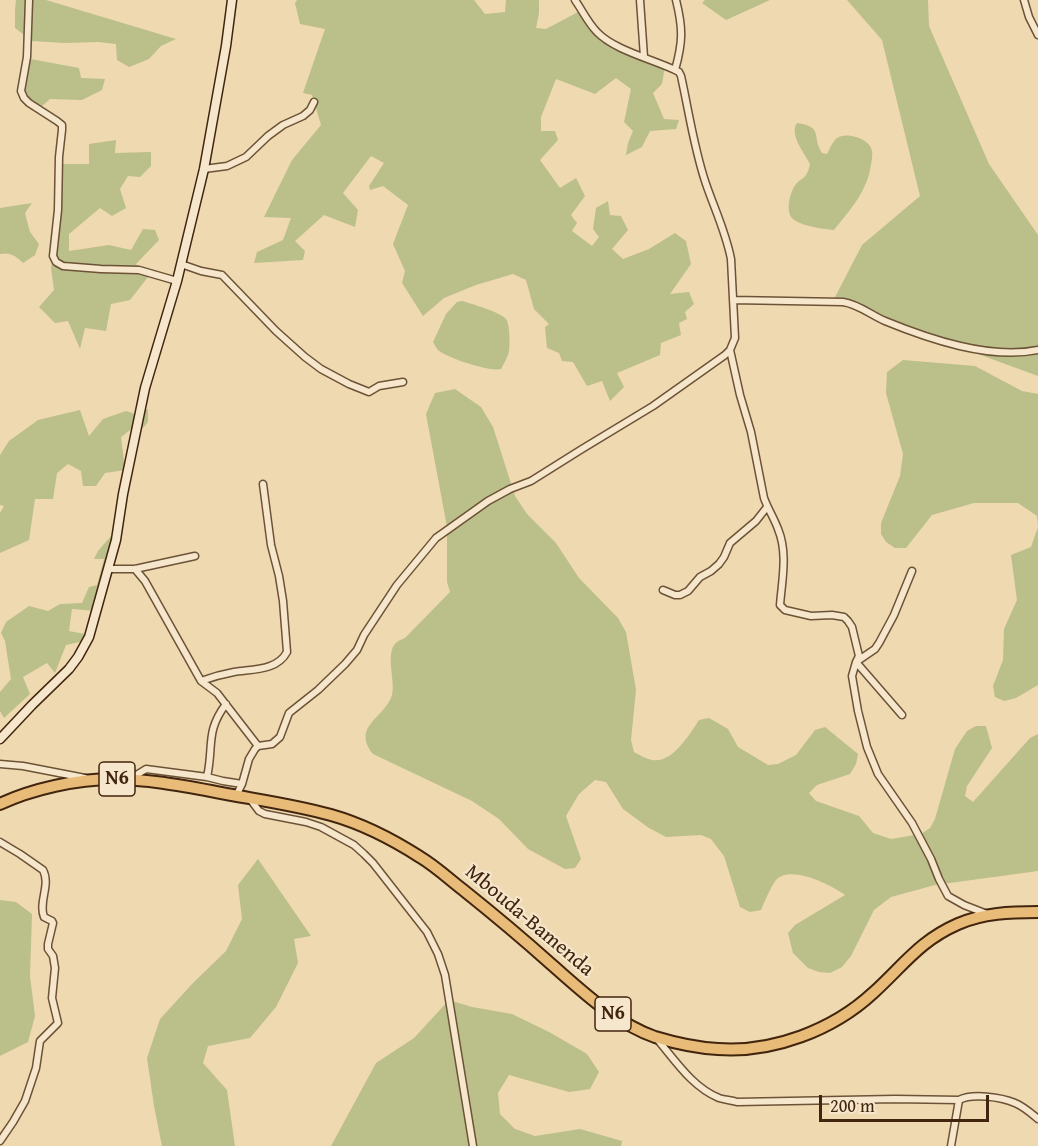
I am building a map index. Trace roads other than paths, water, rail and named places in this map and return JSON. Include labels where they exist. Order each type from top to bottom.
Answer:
[{"type":"highway","name":"Mbouda-Bamenda","points":[[0,804],[43,789],[95,779],[129,780],[172,784],[281,804],[331,815],[364,826],[424,859],[521,937],[586,994],[632,1026],[654,1036],[692,1046],[718,1049],[770,1045],[804,1035],[855,1008],[874,993],[915,951],[933,937],[957,924],[988,915],[1038,912]]},
{"type":"street","points":[[29,0],[27,57],[21,91],[29,103],[57,121],[62,125],[63,130],[59,157],[58,210],[53,256],[56,262],[63,266],[140,270],[177,281]]},
{"type":"street","points":[[0,739],[59,680],[78,657],[88,637],[116,540],[126,477],[145,388],[177,281],[204,169],[232,0]]},
{"type":"street","points":[[236,796],[249,759],[258,746],[272,744],[280,736],[289,713],[318,690],[357,650],[364,635],[397,585],[436,538],[488,501],[531,481],[653,406],[730,350],[735,338],[731,259],[700,165],[681,76],[675,69],[620,47],[597,32],[575,0]]},
{"type":"street","points":[[640,0],[644,57]]},
{"type":"street","points":[[675,69],[682,24],[676,0]]},
{"type":"street","points":[[1024,0],[1038,35]]},
{"type":"street","points":[[204,169],[227,166],[246,157],[283,125],[303,116],[314,102]]},
{"type":"street","points":[[181,264],[222,275],[276,331],[305,357],[321,369],[349,384],[369,392],[379,386],[403,382]]},
{"type":"street","points":[[733,300],[843,302],[852,304],[883,320],[954,344],[1014,353],[1038,350]]},
{"type":"street","points":[[730,350],[767,507],[779,531],[784,570],[780,605],[782,608],[811,616],[844,617],[852,627],[859,656],[852,676],[858,711],[867,747],[878,774],[912,823],[948,896],[988,915]]},
{"type":"street","points":[[201,681],[237,671],[256,670],[270,666],[285,656],[287,652],[283,601],[271,545],[263,484]]},
{"type":"street","points":[[663,590],[675,595],[688,591],[700,577],[719,564],[730,543],[756,521],[767,507]]},
{"type":"street","points":[[109,569],[135,569],[195,556]]},
{"type":"street","points":[[135,569],[145,581],[201,681],[217,693],[258,746]]},
{"type":"street","points":[[856,662],[875,649],[879,643],[894,615],[912,571]]},
{"type":"street","points":[[856,662],[902,716]]},
{"type":"street","points":[[207,777],[212,730],[219,713],[226,705]]},
{"type":"street","points":[[0,764],[95,779]]},
{"type":"street","points":[[129,780],[146,769],[242,784]]},
{"type":"street","points":[[250,798],[259,811],[265,814],[306,822],[354,845],[373,863],[427,932],[445,975],[472,1146]]},
{"type":"street","points":[[0,843],[20,854],[43,870],[45,874],[42,911],[44,917],[53,923],[48,949],[53,956],[55,968],[52,998],[58,1023],[40,1041],[36,1068],[25,1101],[0,1141]]},
{"type":"street","points":[[654,1036],[689,1077],[721,1099],[737,1102],[959,1100],[965,1096],[974,1096],[1017,1103],[1038,1119]]},
{"type":"street","points":[[951,1146],[959,1100]]}]
